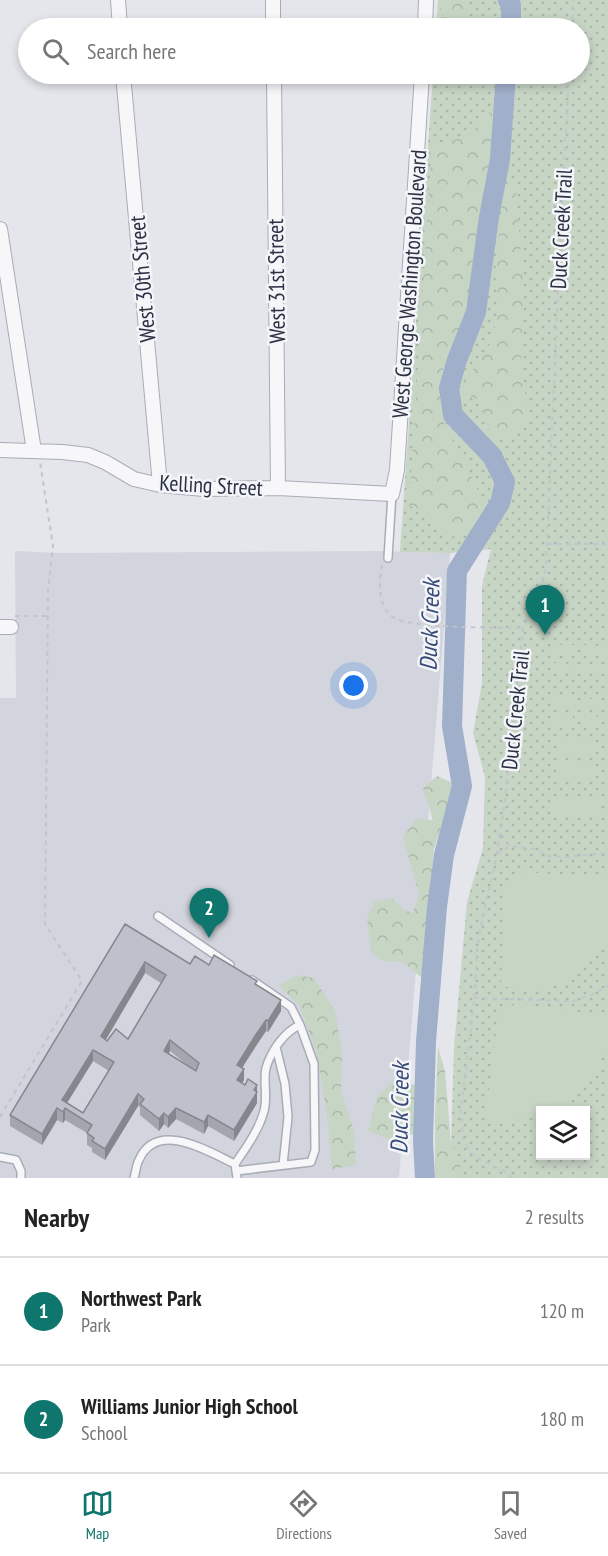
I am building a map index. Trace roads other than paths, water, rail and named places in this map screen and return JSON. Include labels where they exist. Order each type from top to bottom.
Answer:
[{"type":"street","points":[[118,0],[119,18]]},
{"type":"street","points":[[273,0],[273,18]]},
{"type":"street","points":[[425,18],[426,0]]},
{"type":"street","name":"West 30th Street","points":[[124,84],[160,485]]},
{"type":"street","name":"West 31st Street","points":[[274,84],[278,488]]},
{"type":"street","name":"West George Washington Boulevard","points":[[392,494],[398,470],[421,84]]},
{"type":"street","points":[[0,229],[6,303],[34,451]]},
{"type":"street","name":"Kelling Street","points":[[0,450],[88,455],[105,462],[134,480],[160,485],[204,489],[278,488],[392,494]]},
{"type":"lane","points":[[388,558],[392,494]]},
{"type":"lane","points":[[158,916],[234,968]]},
{"type":"lane","points":[[134,1178],[139,1160],[146,1149],[154,1143],[165,1140],[179,1140],[195,1145],[236,1171],[311,1162],[315,1150],[314,1064],[300,1025],[291,1007],[243,974]]},
{"type":"lane","points":[[236,1171],[265,1110],[266,1069],[276,1047],[290,1030],[300,1025]]},
{"type":"lane","points":[[276,1047],[285,1084],[288,1117],[283,1166]]},
{"type":"lane","points":[[0,1157],[16,1160],[21,1178]]},
{"type":"waterway","name":"Duck Creek","points":[[508,0],[511,5],[511,18]]},
{"type":"waterway","name":"Duck Creek","points":[[425,1178],[423,1141],[426,1041],[437,907],[444,855],[462,786],[452,726],[457,571],[500,503],[505,482],[492,456],[453,415],[449,388],[457,360],[476,312],[489,217],[500,159],[505,84]]},
{"type":"place","name":"Northwest Park","points":[[545,635]]},
{"type":"place","name":"Williams Junior High School","points":[[209,938]]}]
